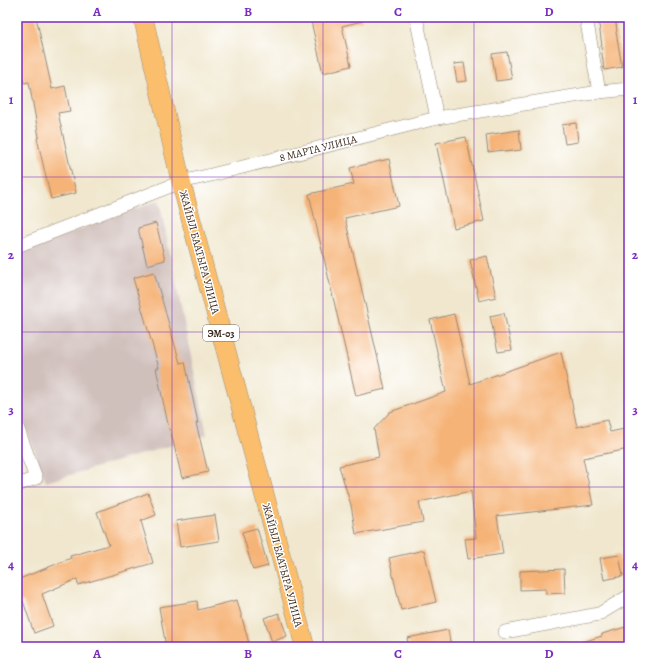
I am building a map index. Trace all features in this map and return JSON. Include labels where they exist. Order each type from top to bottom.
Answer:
[{"type":"highway","name":"ЖАЙЫЛ БААТЫРА УЛИЦА","points":[[143,17],[181,182],[305,647]]},
{"type":"street","points":[[416,17],[437,118]]},
{"type":"street","points":[[586,17],[599,92]]},
{"type":"street","name":"8 МАРТА УЛИЦА","points":[[17,246],[181,182],[437,118],[599,92],[629,89]]},
{"type":"street","points":[[17,427],[36,478],[17,485]]},
{"type":"street","points":[[505,632],[599,614],[629,596]]},
{"type":"shaded area","points":[[159,200],[207,435],[46,482],[17,404],[17,253]]},
{"type":"building","points":[[17,17],[36,17],[52,89],[65,86],[70,111],[58,113],[76,193],[51,199],[37,138],[39,137],[29,82],[24,83],[17,53]]},
{"type":"building","points":[[310,17],[361,17],[362,21],[342,26],[351,66],[323,73]]},
{"type":"building","points":[[598,17],[615,17],[622,67],[604,70]]},
{"type":"building","points":[[507,52],[512,79],[496,81],[492,54]]},
{"type":"building","points":[[464,63],[467,81],[457,82],[454,64]]},
{"type":"building","points":[[576,123],[578,142],[565,144],[562,125]]},
{"type":"building","points":[[519,130],[521,150],[488,152],[486,135]]},
{"type":"building","points":[[466,137],[484,221],[454,228],[436,143]]},
{"type":"building","points":[[389,159],[399,206],[345,218],[385,389],[356,396],[309,194],[354,184],[350,168]]},
{"type":"building","points":[[156,223],[165,260],[147,265],[138,228]]},
{"type":"building","points":[[487,256],[496,297],[479,301],[470,260]]},
{"type":"building","points":[[154,272],[180,363],[185,362],[198,423],[196,423],[208,472],[182,478],[169,429],[156,368],[159,368],[133,278]]},
{"type":"building","points":[[504,313],[512,350],[498,352],[490,316]]},
{"type":"building","points":[[454,314],[470,384],[561,352],[577,427],[607,420],[610,432],[629,428],[629,449],[583,458],[593,505],[497,516],[503,554],[468,559],[465,539],[476,538],[471,491],[419,502],[423,522],[356,534],[351,505],[339,466],[379,457],[374,429],[390,412],[446,392],[430,320]]},
{"type":"building","points":[[148,493],[156,515],[141,521],[153,563],[78,585],[77,579],[42,594],[53,626],[34,633],[23,601],[17,604],[17,580],[71,558],[70,556],[109,545],[97,512]]},
{"type":"building","points":[[215,515],[219,541],[180,547],[176,521]]},
{"type":"building","points":[[257,528],[268,566],[253,570],[242,532]]},
{"type":"building","points":[[424,550],[436,602],[401,610],[389,558]]},
{"type":"building","points":[[619,555],[623,576],[604,580],[600,558]]},
{"type":"building","points":[[564,569],[565,593],[546,594],[546,589],[520,590],[520,571]]},
{"type":"building","points":[[237,600],[250,647],[166,647],[159,607],[197,601],[198,610]]},
{"type":"building","points":[[279,613],[287,636],[272,642],[264,618]]},
{"type":"building","points":[[629,626],[629,647],[576,647],[576,644]]},
{"type":"building","points":[[448,630],[451,647],[409,647],[407,638]]}]
